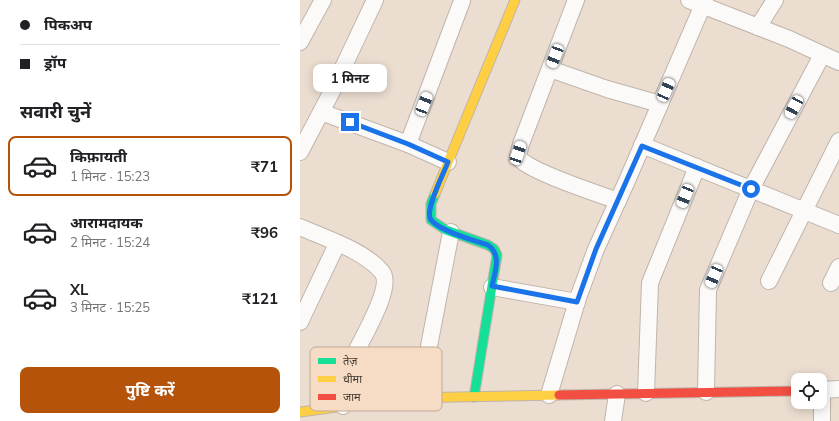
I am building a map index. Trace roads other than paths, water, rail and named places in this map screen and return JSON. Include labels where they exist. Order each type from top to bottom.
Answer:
[{"type":"street","points":[[300,42],[323,0]]},
{"type":"street","points":[[302,144],[321,112],[375,0]]},
{"type":"street","points":[[474,397],[497,255],[494,249],[488,245],[450,232],[431,220],[431,204],[515,0]]},
{"type":"street","points":[[576,0],[521,144],[518,153],[519,160],[540,172],[618,201]]},
{"type":"street","points":[[758,27],[775,0]]},
{"type":"street","points":[[408,144],[462,1]]},
{"type":"street","points":[[549,396],[577,302],[596,249],[660,104],[699,1],[839,62]]},
{"type":"street","points":[[706,392],[708,290],[751,189],[822,55]]},
{"type":"street","points":[[550,69],[607,89],[660,104]]},
{"type":"street","points":[[321,112],[408,144],[448,162]]},
{"type":"street","points":[[769,281],[839,141]]},
{"type":"street","points":[[642,146],[839,225]]},
{"type":"street","points":[[646,393],[650,283],[696,167]]},
{"type":"street","points":[[300,227],[374,263],[384,274],[386,283],[381,302],[360,347]]},
{"type":"street","points":[[429,347],[450,232]]},
{"type":"street","points":[[300,322],[337,244]]},
{"type":"street","points":[[831,284],[839,267]]},
{"type":"street","points":[[492,286],[577,302]]},
{"type":"street","points":[[827,390],[839,389]]},
{"type":"street","points":[[442,398],[791,390]]},
{"type":"street","points":[[613,421],[617,394]]},
{"type":"street","points":[[822,409],[822,421]]},
{"type":"street","points":[[300,412],[310,411]]}]
